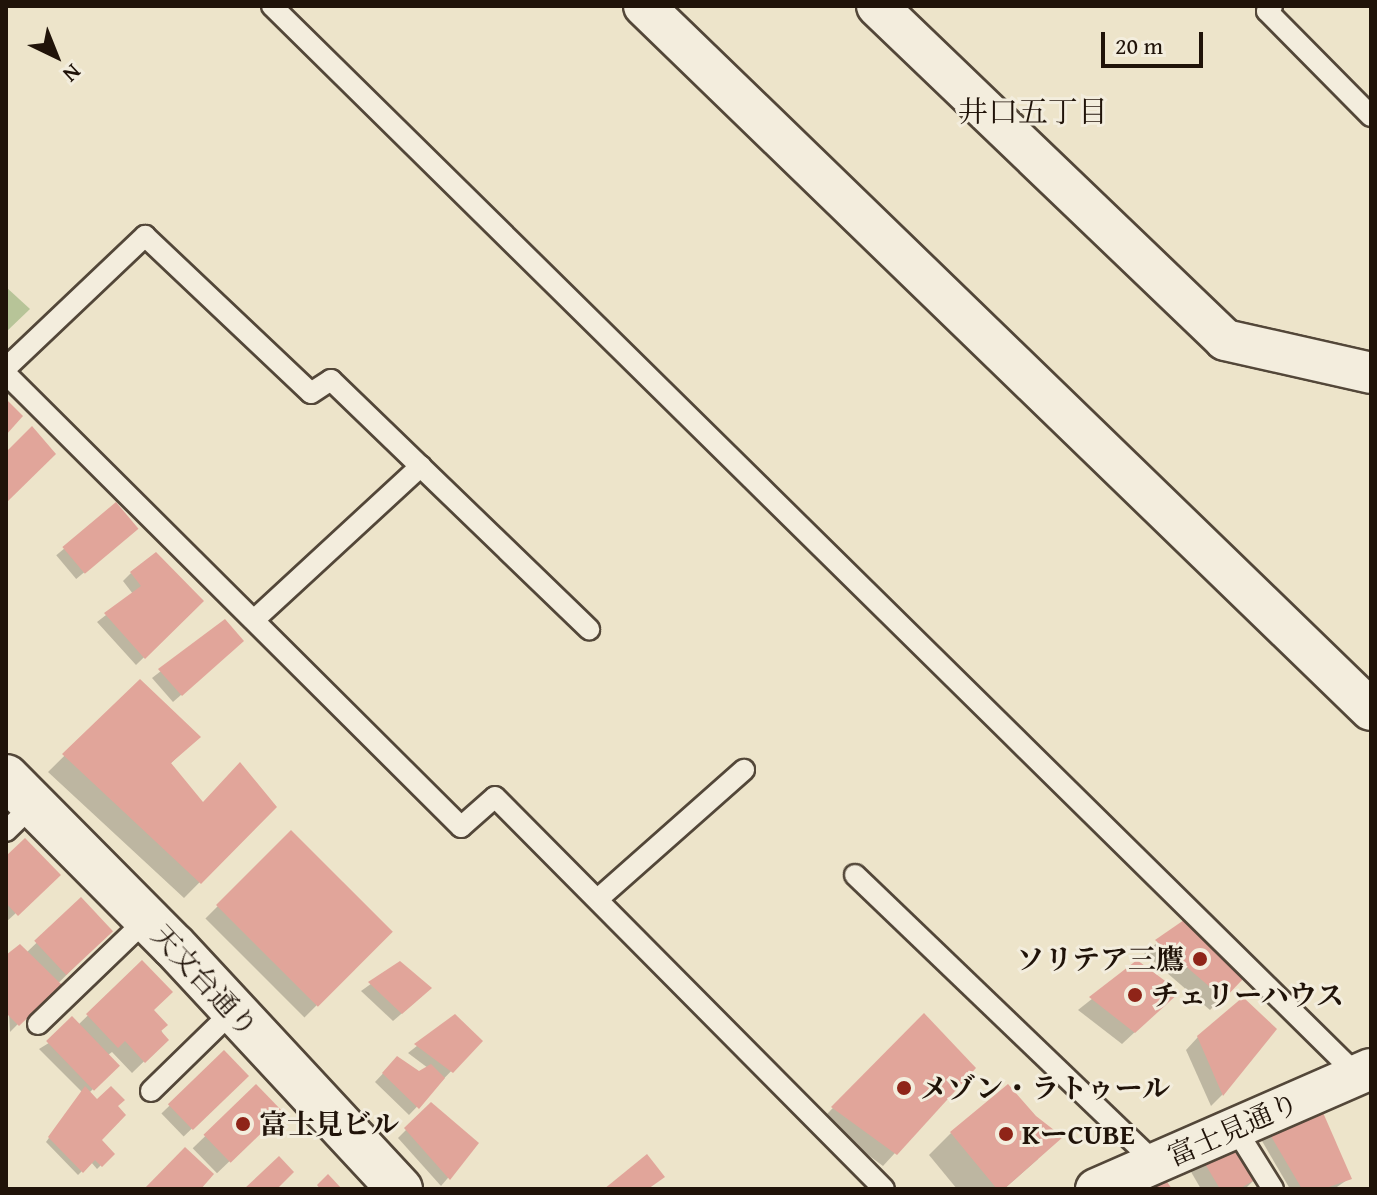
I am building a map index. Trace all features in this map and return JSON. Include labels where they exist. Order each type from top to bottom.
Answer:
[{"type":"main road","name":"天文台通り","points":[[15,804],[147,919],[400,1189]]},
{"type":"street","points":[[644,6],[1371,710]]},
{"type":"street","points":[[877,6],[1225,340],[1371,373]]},
{"type":"street","name":"富士見通り","points":[[1096,1189],[1364,1072]]},
{"type":"lane","points":[[272,6],[1364,1072]]},
{"type":"lane","points":[[1272,6],[1267,11],[1371,116]]},
{"type":"lane","points":[[6,368],[145,236],[311,393],[331,380],[589,629]]},
{"type":"lane","points":[[6,374],[461,827],[495,797],[884,1189]]},
{"type":"lane","points":[[254,620],[421,466]]},
{"type":"lane","points":[[598,899],[744,770]]},
{"type":"lane","points":[[855,875],[1155,1163]]},
{"type":"lane","points":[[38,1024],[147,919]]},
{"type":"lane","points":[[151,1091],[233,1011]]},
{"type":"lane","points":[[1235,1128],[1273,1189]]},
{"type":"green space","points":[[6,287],[30,309],[6,332]]},
{"type":"building","points":[[6,399],[23,416],[6,435]]},
{"type":"building","points":[[32,426],[56,454],[6,503],[6,452]]},
{"type":"building","points":[[116,502],[138,529],[85,574],[62,547]]},
{"type":"building","points":[[156,552],[204,601],[145,659],[104,613],[141,586],[130,572]]},
{"type":"building","points":[[225,619],[244,641],[182,696],[158,669]]},
{"type":"building","points":[[140,679],[201,737],[171,763],[203,802],[240,762],[277,807],[201,884],[62,754]]},
{"type":"building","points":[[291,830],[393,932],[318,1007],[216,905]]},
{"type":"building","points":[[25,838],[61,875],[18,916],[6,903],[6,856]]},
{"type":"building","points":[[81,897],[113,931],[66,975],[34,941]]},
{"type":"building","name":"ソリテア三鷹","points":[[1184,920],[1243,979],[1224,999],[1155,940]]},
{"type":"building","points":[[20,944],[62,985],[19,1026],[6,1013],[6,955]]},
{"type":"building","points":[[142,960],[173,992],[154,1010],[168,1025],[161,1031],[169,1040],[145,1063],[125,1041],[118,1048],[86,1014]]},
{"type":"building","name":"チェリーハウス","points":[[1137,960],[1180,992],[1135,1033],[1089,997]]},
{"type":"building","points":[[400,961],[432,988],[402,1014],[368,982]]},
{"type":"building","points":[[1243,997],[1277,1029],[1223,1096],[1197,1036]]},
{"type":"building","name":"メゾン・ラトゥール","points":[[924,1013],[976,1068],[897,1155],[831,1107]]},
{"type":"building","points":[[455,1014],[483,1041],[453,1073],[414,1044]]},
{"type":"building","points":[[72,1016],[120,1066],[94,1091],[46,1041]]},
{"type":"building","points":[[224,1050],[249,1076],[193,1130],[168,1104]]},
{"type":"building","points":[[397,1056],[419,1071],[431,1064],[445,1078],[419,1109],[382,1073]]},
{"type":"building","name":"富士見ビル","points":[[256,1084],[283,1112],[231,1163],[203,1135]]},
{"type":"building","name":"KーCUBE","points":[[1008,1084],[1036,1116],[1063,1137],[1004,1189],[997,1189],[950,1132]]},
{"type":"building","points":[[85,1086],[97,1099],[111,1086],[125,1100],[118,1106],[126,1115],[102,1140],[115,1154],[102,1167],[95,1160],[83,1173],[48,1137]]},
{"type":"building","points":[[431,1102],[479,1143],[450,1180],[404,1128]]},
{"type":"building","points":[[1321,1108],[1352,1179],[1323,1189],[1302,1189],[1268,1131]]},
{"type":"building","points":[[1239,1140],[1260,1177],[1239,1189],[1220,1189],[1198,1152]]},
{"type":"building","points":[[185,1147],[214,1174],[201,1189],[144,1189]]},
{"type":"building","points":[[647,1154],[665,1177],[648,1189],[604,1189]]},
{"type":"building","points":[[279,1156],[294,1172],[277,1189],[244,1189]]},
{"type":"building","points":[[1159,1170],[1172,1189],[1132,1189]]},
{"type":"building","points":[[328,1174],[342,1189],[320,1189],[317,1185]]},
{"type":"place","name":"ソリテア三鷹","points":[[1200,959]]},
{"type":"place","name":"チェリーハウス","points":[[1135,995]]},
{"type":"place","name":"メゾン・ラトゥール","points":[[904,1088]]},
{"type":"place","name":"富士見ビル","points":[[243,1124]]},
{"type":"place","name":"KーCUBE","points":[[1006,1134]]},
{"type":"district","name":"井口五丁目","points":[[1033,111]]}]
